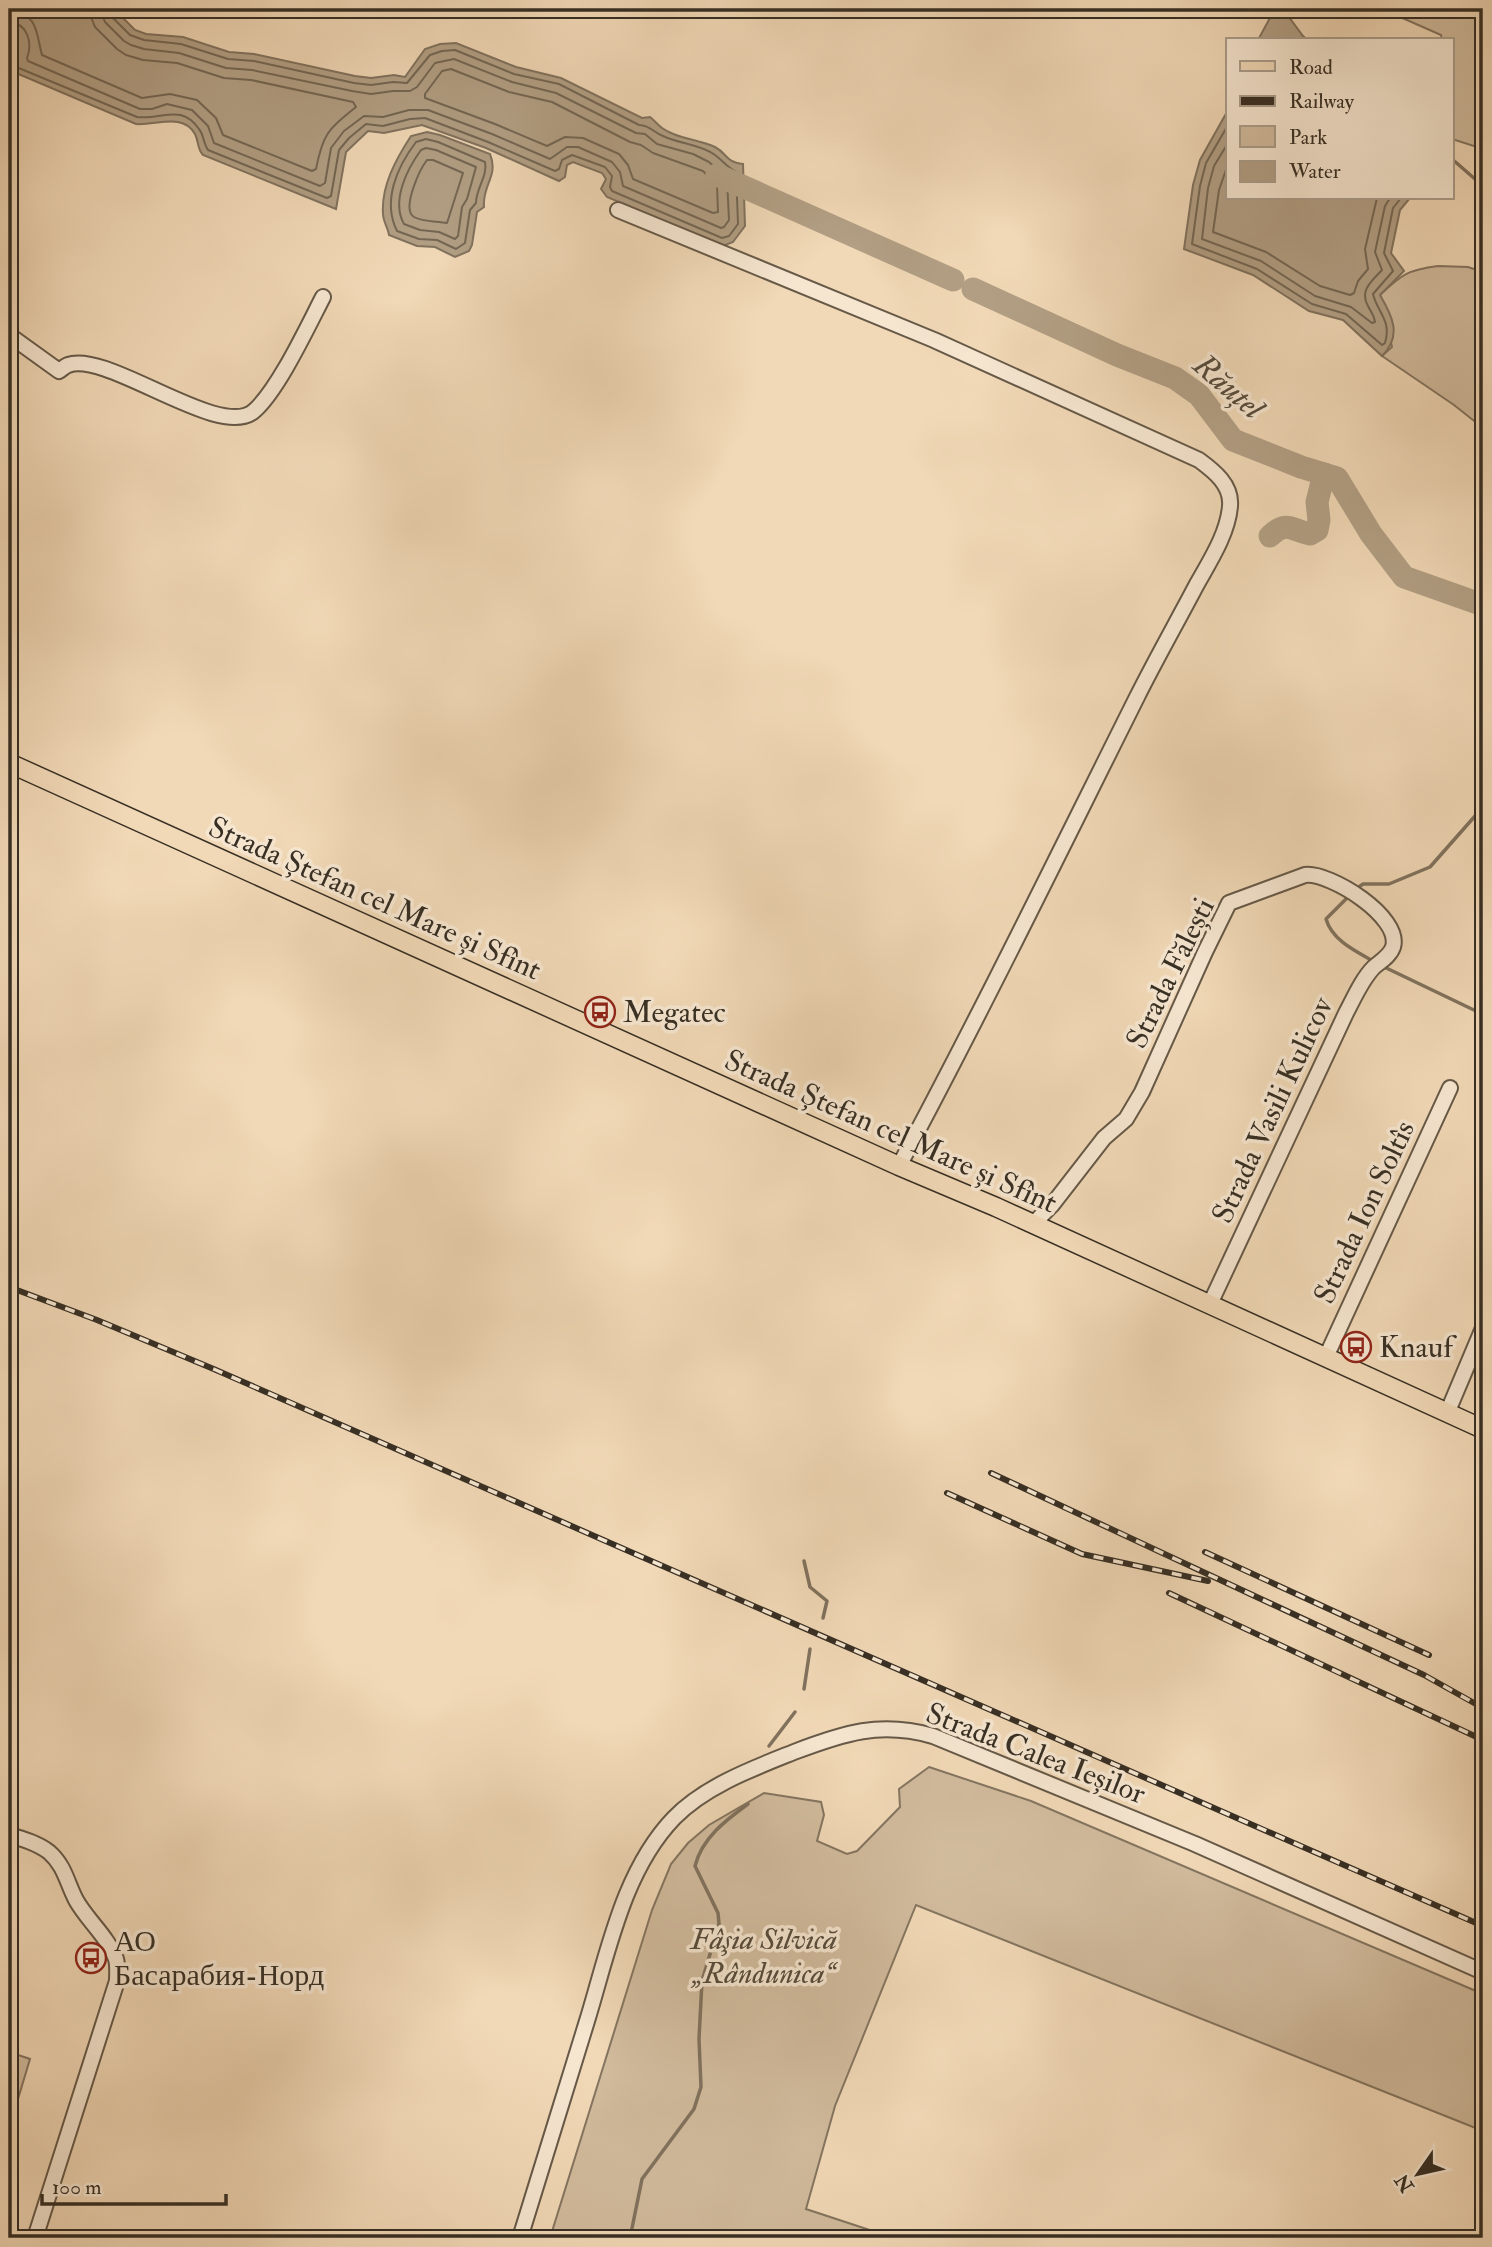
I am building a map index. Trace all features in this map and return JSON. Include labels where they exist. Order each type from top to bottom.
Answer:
[{"type":"main road","name":"Strada Ștefan cel Mare și Sfînt","points":[[9,763],[1483,1429]]},
{"type":"street","points":[[618,210],[934,340],[1199,460],[1216,473],[1227,489],[1230,505],[1224,530],[1210,561],[1138,696],[972,1030],[899,1166]]},
{"type":"street","points":[[9,335],[59,371],[69,364],[98,366],[196,408],[235,419],[246,417],[255,411],[275,385],[323,298]]},
{"type":"street","name":"Strada Fălești","points":[[1033,1224],[1052,1205],[1104,1138],[1126,1119],[1142,1092],[1229,903],[1314,874],[1345,889],[1375,909],[1391,929],[1393,946]]},
{"type":"street","name":"Strada Vasili Kulicov","points":[[1210,1304],[1346,1013],[1372,969],[1387,956],[1393,946]]},
{"type":"street","name":"Strada Ion Soltîs","points":[[1326,1357],[1450,1088]]},
{"type":"street","points":[[1448,1411],[1483,1328]]},
{"type":"street","name":"Strada Calea Ieșilor","points":[[520,2238],[618,1922],[641,1866],[653,1845],[676,1815],[708,1792],[783,1757],[847,1733],[895,1729],[933,1736],[1195,1844],[1483,1972]]},
{"type":"street","points":[[9,1835],[33,1843],[56,1860],[70,1881],[75,1897],[111,1949],[117,1970],[117,1981],[35,2238]]},
{"type":"green space","points":[[1382,9],[1483,9],[1483,149],[1454,140],[1454,38],[1442,38],[1441,35]]},
{"type":"green space","points":[[1438,266],[1468,267],[1483,272],[1483,428],[1382,356],[1392,347],[1380,295],[1406,274]]},
{"type":"green space","name":"Fâşia Silvică „Rândunica“","points":[[929,1767],[1031,1801],[1483,1994],[1483,2131],[916,1905],[835,2106],[806,2209],[894,2238],[550,2238],[652,1910],[671,1864],[688,1843],[709,1825],[764,1793],[821,1802],[824,1815],[817,1841],[847,1854],[857,1851],[900,1807],[899,1789]]},
{"type":"green space","points":[[9,2052],[30,2059],[9,2129]]},
{"type":"water","points":[[11,9],[114,9],[135,30],[146,34],[183,37],[229,52],[254,54],[371,78],[394,75],[405,77],[425,49],[456,43],[516,67],[561,78],[642,118],[650,117],[674,134],[715,147],[730,160],[743,164],[745,226],[733,242],[723,246],[607,197],[601,189],[606,179],[602,173],[573,162],[567,165],[565,177],[559,181],[486,148],[422,125],[384,133],[368,131],[346,152],[336,209],[203,155],[195,134],[183,123],[136,124],[9,70],[9,52],[14,47]]},
{"type":"water","points":[[1270,9],[1283,9],[1306,38],[1259,38],[1271,16]]},
{"type":"water","points":[[1226,114],[1226,200],[1408,200],[1400,210],[1391,253],[1404,271],[1380,295],[1392,319],[1394,334],[1382,356],[1343,320],[1309,311],[1253,275],[1184,249],[1193,185],[1200,160]]},
{"type":"water","points":[[427,132],[490,154],[492,162],[492,175],[485,193],[484,207],[477,212],[472,245],[469,251],[455,257],[435,247],[417,246],[389,235],[384,219],[384,193],[395,163],[411,136]]},
{"type":"waterway","points":[[1454,161],[1483,186]]},
{"type":"waterway","name":"Răuțel","points":[[717,175],[953,280]]},
{"type":"waterway","name":"Răuțel","points":[[973,289],[1117,355],[1175,378],[1199,395],[1233,440],[1337,478],[1371,534],[1404,577],[1483,605]]},
{"type":"waterway","points":[[1270,536],[1285,527],[1310,534],[1317,530],[1317,502],[1324,474]]},
{"type":"waterway","name":"Răuțel","points":[[1481,604],[1483,611]]},
{"type":"waterway","points":[[1356,889],[1363,884],[1389,884],[1430,867],[1483,807]]},
{"type":"waterway","points":[[1351,894],[1326,919],[1339,939],[1373,961]]},
{"type":"waterway","points":[[1380,965],[1476,1011]]},
{"type":"waterway","points":[[804,1561],[810,1587],[827,1601],[823,1618]]},
{"type":"waterway","points":[[804,1689],[810,1649]]},
{"type":"waterway","points":[[769,1746],[795,1712]]},
{"type":"waterway","points":[[630,2238],[642,2179],[694,2109],[701,2087],[699,2039],[702,1981],[719,1924],[718,1913],[695,1866],[709,1838],[723,1823],[748,1804]]},
{"type":"railway","points":[[9,1287],[97,1320],[216,1370],[1483,1926]]},
{"type":"railway","points":[[991,1473],[1424,1675],[1483,1708]]},
{"type":"railway","points":[[947,1493],[1082,1554],[1208,1581]]},
{"type":"railway","points":[[1205,1552],[1429,1655]]},
{"type":"railway","points":[[1169,1593],[1483,1740]]},
{"type":"place","name":"Megatec","points":[[600,1012]]},
{"type":"place","name":"Knauf","points":[[1356,1347]]},
{"type":"place","name":"АО Басарабия-Норд","points":[[91,1958]]}]
